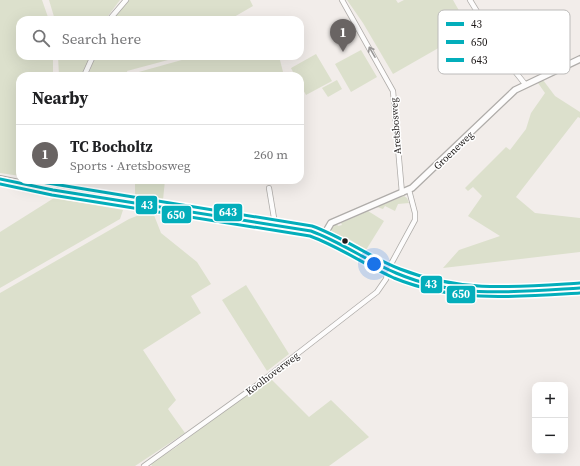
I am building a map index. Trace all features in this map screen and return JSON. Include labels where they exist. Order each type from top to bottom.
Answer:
[{"type":"street","points":[[112,16],[126,0]]},
{"type":"street","name":"Aretsbosweg","points":[[342,0],[391,86],[394,101],[396,141],[402,193]]},
{"type":"street","points":[[470,0],[476,10]]},
{"type":"street","name":"Groeneweg","points":[[570,64],[580,59]]},
{"type":"street","points":[[86,72],[91,60]]},
{"type":"street","points":[[517,74],[525,84]]},
{"type":"street","name":"Groeneweg","points":[[324,235],[330,223],[409,190],[416,185],[508,96],[525,84],[547,74]]},
{"type":"street","points":[[0,179],[16,182]]},
{"type":"street","points":[[25,184],[311,231],[324,235],[389,270],[451,291],[502,294],[580,288]]},
{"type":"street","points":[[54,184],[54,190]]},
{"type":"street","points":[[269,188],[275,224]]},
{"type":"street","name":"Koolhoverweg","points":[[144,466],[254,388],[369,298],[382,285],[416,218],[409,190]]},
{"type":"green space","points":[[0,0],[42,0],[48,16],[16,16],[16,60],[53,60],[53,72],[16,72],[16,175],[0,173]]},
{"type":"green space","points":[[49,0],[120,0],[108,16],[54,16]]},
{"type":"green space","points":[[128,0],[250,0],[253,6],[236,16],[114,16]]},
{"type":"green space","points":[[347,0],[396,0],[398,3],[404,0],[453,0],[459,10],[438,10],[438,48],[393,74],[363,23]]},
{"type":"green space","points":[[361,50],[377,77],[351,92],[335,64]]},
{"type":"green space","points":[[316,54],[332,81],[306,95],[304,91],[304,72],[293,72],[291,68]]},
{"type":"green space","points":[[58,60],[89,60],[85,72],[59,72]]},
{"type":"green space","points":[[94,60],[168,60],[127,72],[89,72]]},
{"type":"green space","points":[[182,60],[280,60],[283,72],[139,72]]},
{"type":"green space","points":[[337,80],[342,89],[328,97],[322,88]]},
{"type":"green space","points":[[543,80],[555,96],[580,112],[580,118],[578,117],[516,197],[535,213],[580,218],[580,252],[443,268],[459,250],[500,236],[468,216],[482,196],[473,187],[468,191],[465,188],[506,147],[510,150],[526,129],[531,113],[545,93],[538,83]]},
{"type":"green space","points":[[135,184],[165,184],[163,200],[135,195]]},
{"type":"green space","points":[[404,196],[407,198],[409,203],[398,204],[395,211],[385,206],[383,209],[377,207]]},
{"type":"green space","points":[[54,198],[123,210],[120,219],[0,288],[0,232]]},
{"type":"green space","points":[[152,210],[161,233],[197,262],[211,284],[191,296],[201,313],[143,350],[176,400],[168,409],[185,433],[135,466],[0,466],[0,293],[129,219]]},
{"type":"green space","points":[[368,211],[384,221],[366,250],[349,239],[332,233],[331,226],[337,224],[338,226],[342,225],[341,223]]},
{"type":"green space","points":[[246,285],[289,354],[267,371],[222,300]]},
{"type":"green space","points":[[269,377],[309,417],[331,400],[369,437],[329,466],[152,466],[150,463],[175,448]]},
{"type":"transit line","name":"43","points":[[0,179],[16,182]]},
{"type":"transit line","name":"650","points":[[0,184],[52,195],[310,236],[332,245],[394,278],[417,286],[440,291],[463,295],[509,297],[580,293]]},
{"type":"transit line","name":"43","points":[[24,184],[53,190],[311,231],[322,235],[396,273],[441,287],[487,292],[580,288]]},
{"type":"transit line","name":"643","points":[[54,184],[312,226],[400,269],[423,277],[445,282],[467,285],[511,287],[580,283]]},
{"type":"place","name":"TC Bocholtz","points":[[343,52]]}]
